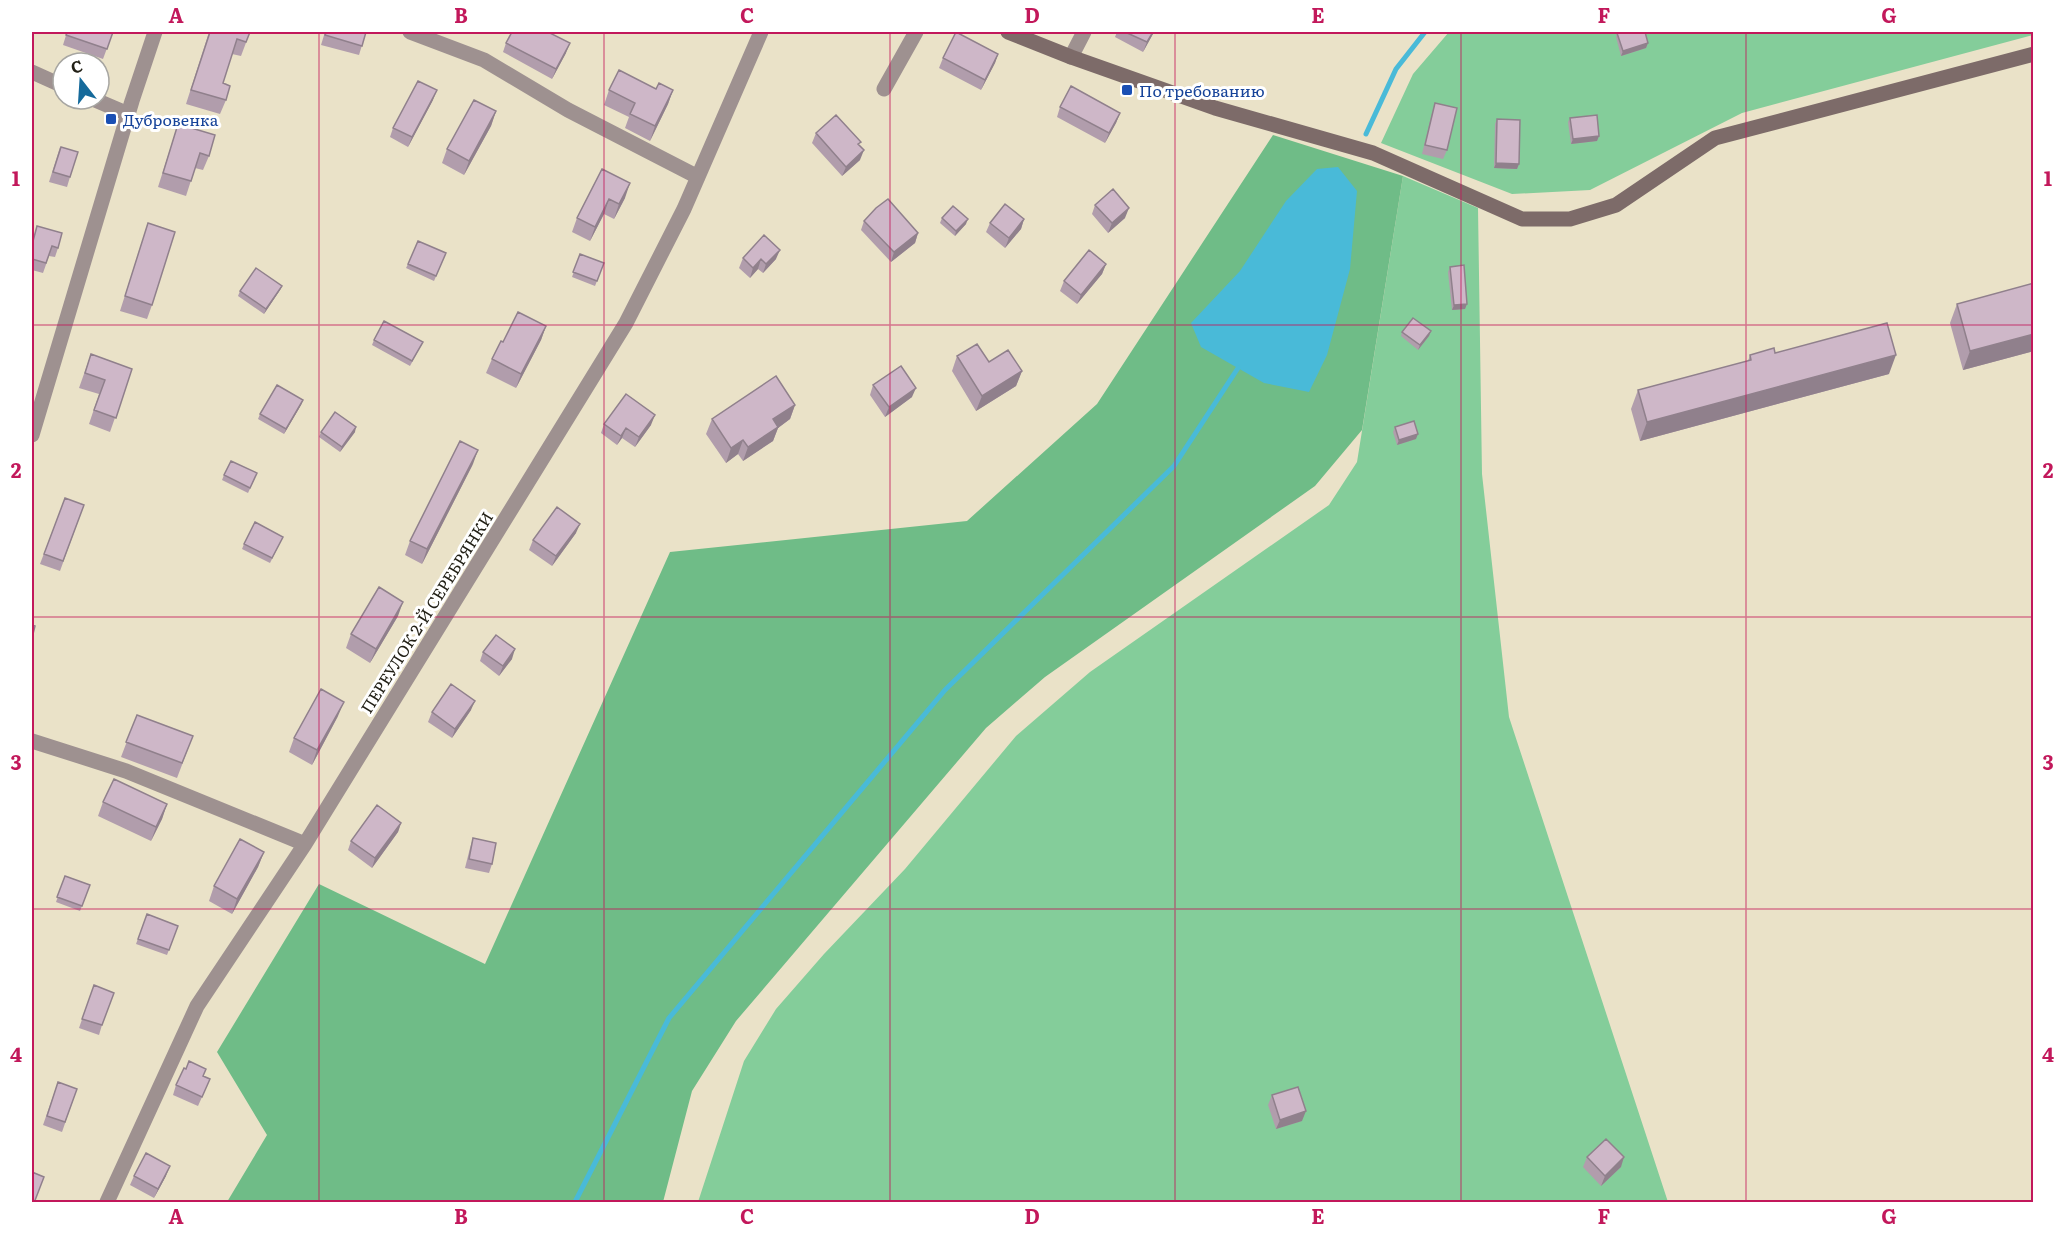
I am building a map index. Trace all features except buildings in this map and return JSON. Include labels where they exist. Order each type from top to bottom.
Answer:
[{"type":"street","points":[[32,435],[128,114],[155,32]]},
{"type":"street","points":[[410,32],[484,60],[568,110],[698,177]]},
{"type":"street","name":"ПЕРЕУЛОК 2-Й СЕРЕБРЯНКИ","points":[[107,1203],[197,1006],[304,844],[623,328],[684,209],[761,32]]},
{"type":"street","points":[[884,89],[916,32]]},
{"type":"street","points":[[1008,32],[1215,108],[1372,153],[1522,219],[1570,219],[1616,205],[1715,138],[2034,54]]},
{"type":"street","points":[[1071,57],[1084,32]]},
{"type":"street","points":[[32,72],[51,81]]},
{"type":"street","points":[[111,107],[128,114]]},
{"type":"street","points":[[32,741],[126,771],[304,844]]},
{"type":"green space","points":[[1449,32],[2033,32],[2033,35],[1742,113],[1590,190],[1512,194],[1381,143],[1413,74]]},
{"type":"green space","points":[[1273,135],[1403,176],[1362,430],[1315,486],[1045,677],[986,728],[736,1021],[692,1091],[663,1202],[227,1202],[267,1135],[217,1052],[319,884],[485,964],[670,552],[967,521],[1097,404]]},
{"type":"green space","points":[[1403,176],[1478,208],[1482,474],[1509,717],[1668,1202],[698,1202],[744,1061],[776,1009],[824,954],[905,869],[1016,736],[1090,672],[1329,505],[1357,462]]},
{"type":"water","points":[[1338,167],[1357,191],[1350,269],[1327,355],[1309,392],[1264,383],[1201,347],[1191,323],[1240,271],[1286,201],[1317,169]]},
{"type":"waterway","points":[[1366,134],[1396,69],[1425,32]]},
{"type":"waterway","points":[[575,1202],[669,1018],[945,690],[1174,466],[1238,368]]},
{"type":"place","name":"По требованию","points":[[1127,90]]},
{"type":"place","name":"Дубровенка","points":[[111,119]]}]
